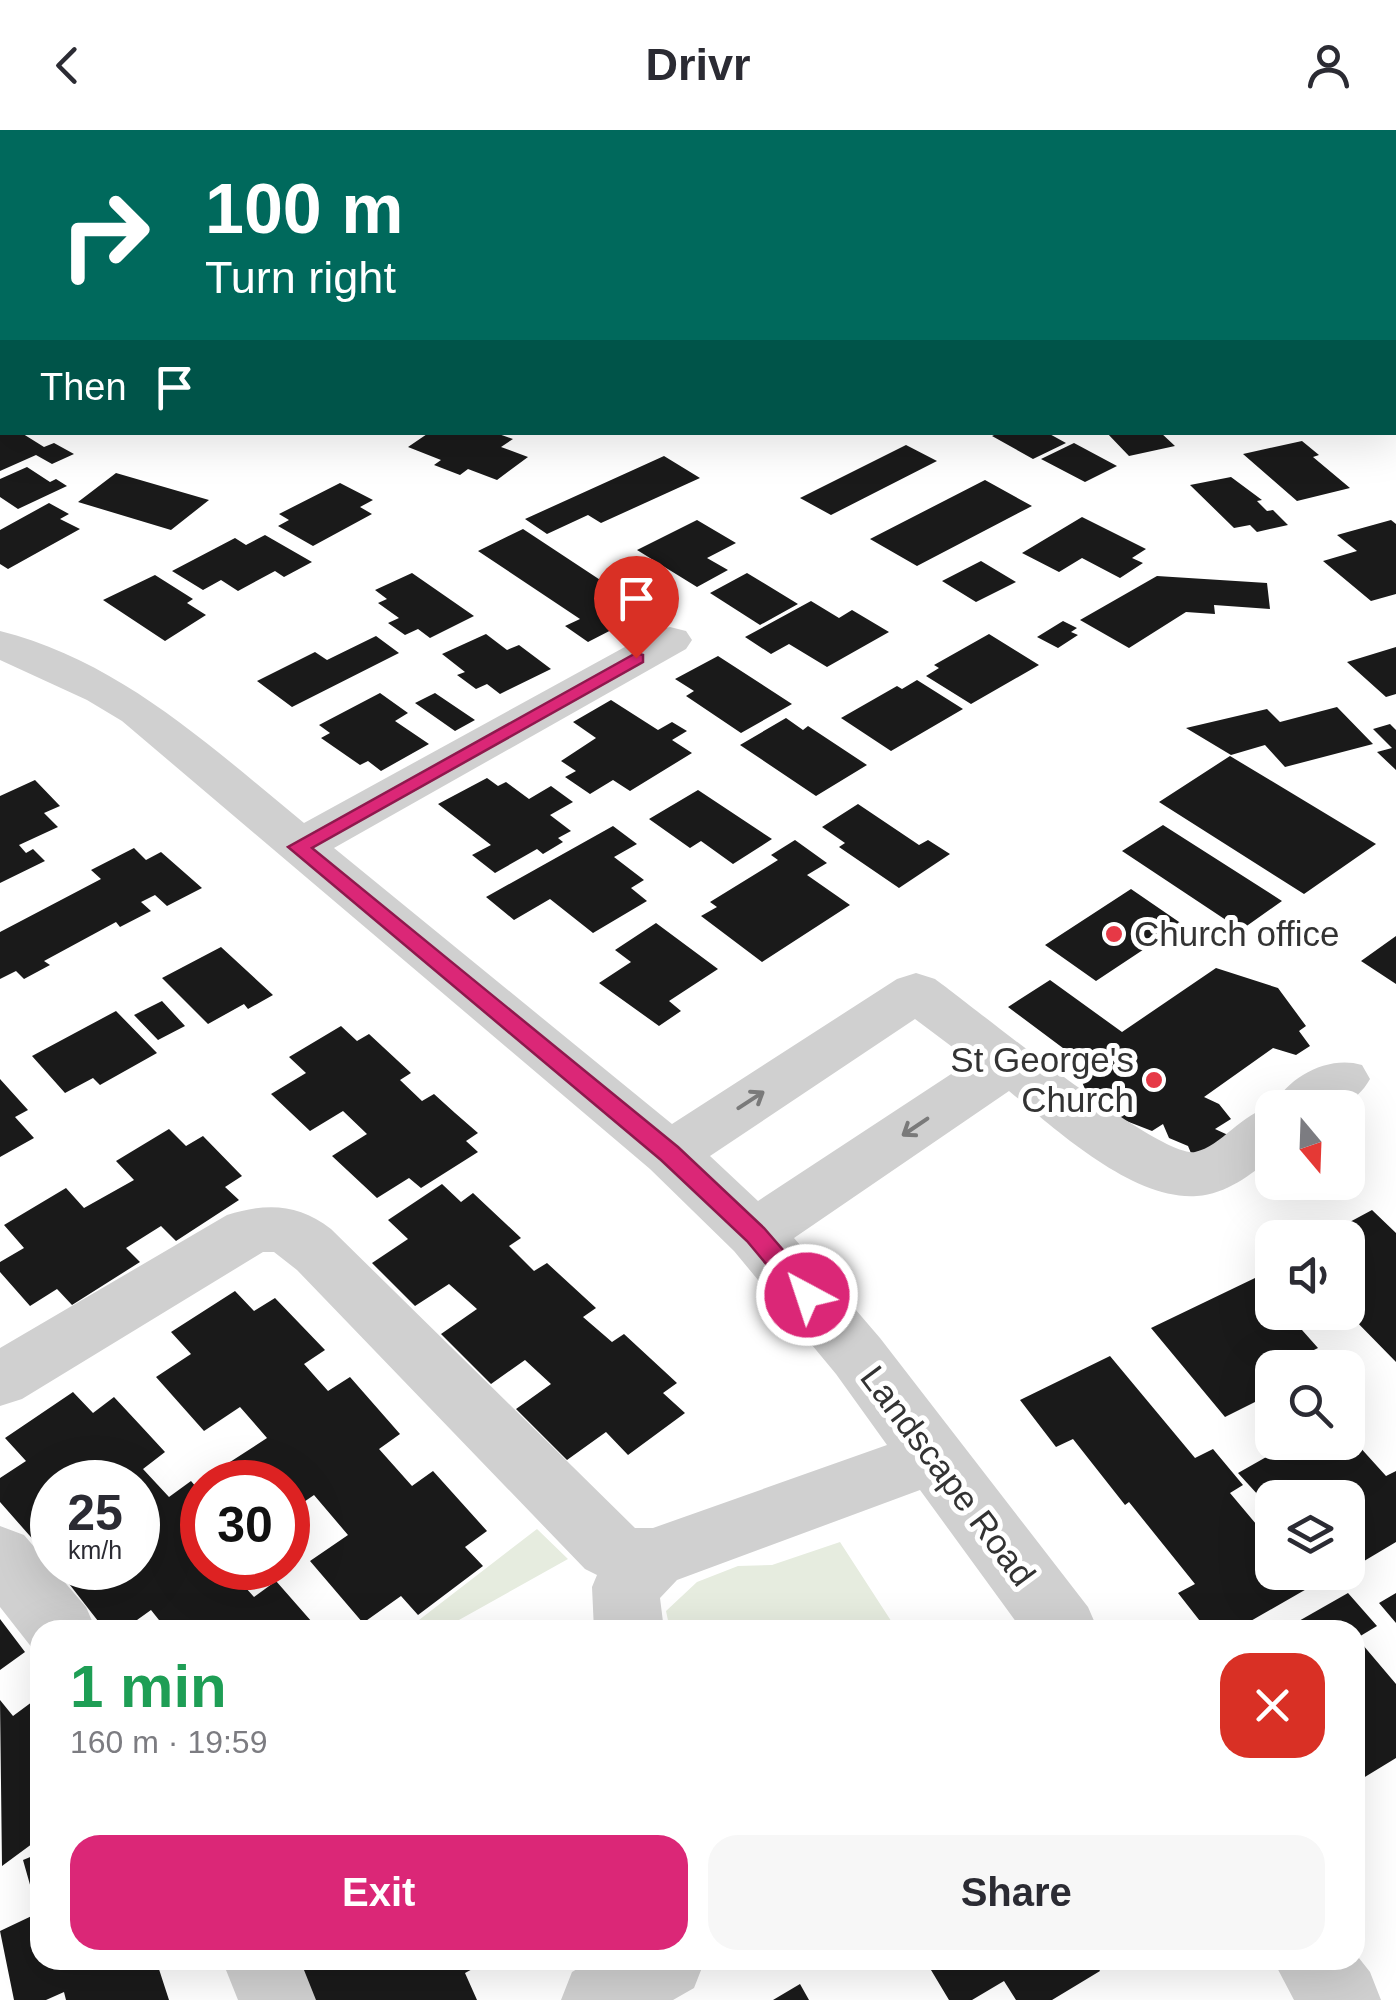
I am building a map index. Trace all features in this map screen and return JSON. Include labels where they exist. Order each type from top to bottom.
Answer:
[{"type":"street","points":[[298,847],[670,640]]},
{"type":"street","name":"Landscape Road","points":[[0,644],[102,690],[138,711],[670,1154],[756,1234],[858,1356],[1054,1620]]},
{"type":"street","points":[[670,1154],[916,992],[1131,1152],[1166,1171],[1188,1176],[1205,1174],[1255,1139]]},
{"type":"street","points":[[756,1234],[1010,1062]]},
{"type":"street","points":[[0,1380],[248,1232],[279,1226],[299,1236],[318,1253],[609,1548],[630,1558],[653,1558],[932,1457]]},
{"type":"street","points":[[0,1556],[53,1620]]},
{"type":"street","points":[[626,1620],[626,1587],[653,1558]]},
{"type":"street","points":[[265,1970],[277,2000]]},
{"type":"street","points":[[600,2000],[650,1970]]},
{"type":"street","points":[[1320,1970],[1342,2000]]},
{"type":"shaded area","points":[[537,1529],[568,1559],[459,1620],[419,1620]]},
{"type":"shaded area","points":[[840,1542],[891,1620],[668,1620],[666,1611],[697,1582],[738,1566],[772,1565]]},
{"type":"building","points":[[0,435],[25,435],[44,447],[54,443],[74,454],[52,464],[36,455],[0,471]]},
{"type":"building","points":[[426,435],[502,435],[513,439],[501,447],[528,457],[497,480],[468,469],[460,475],[434,465],[441,460],[408,447]]},
{"type":"building","points":[[1051,435],[1066,443],[1033,459],[992,436]]},
{"type":"building","points":[[1109,435],[1163,435],[1175,446],[1129,456]]},
{"type":"building","points":[[1302,441],[1319,455],[1313,457],[1350,488],[1297,501],[1243,454]]},
{"type":"building","points":[[1074,443],[1117,466],[1085,482],[1041,459]]},
{"type":"building","points":[[906,445],[937,461],[831,515],[800,498]]},
{"type":"building","points":[[664,456],[700,478],[601,523],[588,515],[547,534],[525,519]]},
{"type":"building","points":[[27,467],[50,482],[56,479],[67,486],[18,509],[0,497],[0,479]]},
{"type":"building","points":[[116,473],[209,500],[171,530],[78,502]]},
{"type":"building","points":[[1231,477],[1288,525],[1257,532],[1250,525],[1234,528],[1190,485]]},
{"type":"building","points":[[985,480],[1032,506],[917,566],[870,539]]},
{"type":"building","points":[[340,483],[373,500],[360,507],[372,514],[313,546],[278,526],[289,520],[279,514]]},
{"type":"building","points":[[49,503],[69,514],[60,519],[80,529],[8,569],[0,564],[0,530]]},
{"type":"building","points":[[1082,517],[1146,549],[1132,558],[1143,563],[1120,578],[1082,558],[1059,572],[1022,553]]},
{"type":"building","points":[[697,520],[736,543],[707,558],[728,570],[697,587],[637,550]]},
{"type":"building","points":[[1391,520],[1396,524],[1396,594],[1371,601],[1323,561],[1357,551],[1337,535]]},
{"type":"building","points":[[523,529],[623,595],[629,592],[654,608],[588,642],[565,626],[580,619],[478,551]]},
{"type":"building","points":[[265,535],[312,562],[284,577],[275,571],[238,591],[221,580],[203,590],[172,571],[235,538],[246,545]]},
{"type":"building","points":[[981,561],[1016,582],[976,602],[942,581]]},
{"type":"building","points":[[412,573],[474,616],[430,638],[418,629],[405,635],[388,623],[399,618],[378,603],[387,599],[375,590]]},
{"type":"building","points":[[747,573],[798,604],[760,625],[710,593]]},
{"type":"building","points":[[155,575],[193,599],[187,603],[206,615],[165,641],[103,600]]},
{"type":"building","points":[[1157,576],[1267,583],[1270,609],[1214,605],[1215,614],[1186,612],[1129,648],[1080,620]]},
{"type":"building","points":[[811,601],[839,618],[852,610],[889,632],[827,667],[789,644],[771,654],[745,637]]},
{"type":"building","points":[[1063,621],[1077,628],[1071,632],[1078,635],[1058,648],[1037,637]]},
{"type":"building","points":[[486,634],[507,650],[519,645],[551,669],[500,694],[487,684],[476,689],[457,675],[465,672],[442,654]]},
{"type":"building","points":[[989,634],[1039,665],[971,704],[926,676],[939,668],[934,665]]},
{"type":"building","points":[[376,636],[399,653],[292,707],[257,681],[315,652],[327,660]]},
{"type":"building","points":[[1396,647],[1396,694],[1386,697],[1347,662]]},
{"type":"building","points":[[718,656],[792,704],[741,733],[686,696],[694,691],[675,679]]},
{"type":"building","points":[[917,680],[963,709],[891,751],[841,718],[897,686],[902,689]]},
{"type":"building","points":[[380,693],[408,713],[395,721],[429,744],[381,771],[368,761],[360,765],[321,738],[330,733],[319,725]]},
{"type":"building","points":[[435,693],[475,720],[455,731],[415,703]]},
{"type":"building","points":[[611,700],[658,730],[672,722],[687,731],[672,740],[692,753],[630,791],[613,780],[590,794],[565,777],[576,771],[561,761],[596,738],[573,722]]},
{"type":"building","points":[[1337,707],[1373,744],[1285,767],[1265,745],[1231,755],[1186,728],[1267,709],[1280,722]]},
{"type":"building","points":[[786,718],[803,730],[808,726],[867,765],[816,796],[740,745]]},
{"type":"building","points":[[1390,724],[1396,730],[1396,770],[1377,752],[1392,748],[1373,729]]},
{"type":"building","points":[[1230,756],[1376,844],[1304,894],[1159,802]]},
{"type":"building","points":[[487,778],[498,786],[506,782],[529,799],[551,786],[573,802],[550,815],[571,831],[558,838],[563,842],[543,854],[537,849],[495,873],[472,855],[491,845],[438,804]]},
{"type":"building","points":[[35,780],[60,806],[44,813],[58,827],[19,845],[26,853],[33,849],[45,861],[0,883],[0,796]]},
{"type":"building","points":[[698,790],[772,839],[733,864],[701,841],[690,848],[649,819]]},
{"type":"building","points":[[858,804],[919,845],[928,840],[950,854],[899,888],[839,847],[845,843],[822,827]]},
{"type":"building","points":[[1163,825],[1282,901],[1241,930],[1122,851]]},
{"type":"building","points":[[613,826],[637,844],[614,857],[644,880],[631,888],[647,901],[593,933],[550,899],[514,920],[486,897]]},
{"type":"building","points":[[795,840],[827,863],[807,875],[850,905],[762,962],[701,916],[717,907],[710,902],[778,860],[771,855]]},
{"type":"building","points":[[134,848],[146,860],[161,852],[202,888],[167,906],[155,895],[141,902],[151,911],[120,927],[116,922],[44,961],[50,965],[24,979],[16,971],[0,979],[0,932],[101,879],[91,870]]},
{"type":"building","name":"Church office","points":[[1131,889],[1182,924],[1096,981],[1045,945]]},
{"type":"building","points":[[656,923],[718,969],[669,1001],[681,1011],[659,1026],[599,983],[631,962],[615,950]]},
{"type":"building","points":[[1396,936],[1396,984],[1361,961]]},
{"type":"building","points":[[221,947],[273,995],[248,1009],[244,1004],[208,1024],[162,978]]},
{"type":"building","name":"St George's Church","points":[[1216,968],[1278,988],[1306,1026],[1299,1031],[1310,1046],[1296,1055],[1273,1048],[1204,1097],[1219,1104],[1231,1119],[1215,1129],[1228,1135],[1193,1158],[1188,1146],[1169,1138],[1163,1124],[1152,1131],[1093,1108],[1074,1063],[1079,1060],[1008,1007],[1050,980],[1122,1032]]},
{"type":"building","points":[[162,1001],[185,1026],[158,1040],[134,1015]]},
{"type":"building","points":[[116,1011],[157,1053],[100,1085],[93,1078],[65,1093],[32,1056]]},
{"type":"building","points":[[341,1026],[357,1041],[369,1034],[411,1073],[400,1080],[422,1101],[434,1094],[478,1133],[466,1141],[478,1152],[421,1188],[409,1178],[377,1198],[332,1156],[367,1134],[343,1111],[310,1131],[271,1094],[306,1073],[289,1057]]},
{"type":"building","points":[[0,1079],[28,1110],[15,1117],[34,1138],[0,1157]]},
{"type":"building","points":[[169,1129],[186,1146],[203,1136],[242,1176],[225,1187],[239,1200],[176,1241],[161,1226],[126,1248],[140,1262],[72,1305],[57,1289],[30,1306],[0,1272],[0,1262],[24,1248],[4,1225],[66,1188],[84,1208],[134,1180],[116,1161]]},
{"type":"building","points":[[442,1184],[461,1202],[473,1193],[521,1238],[509,1246],[534,1271],[547,1263],[596,1308],[583,1317],[612,1342],[624,1334],[677,1383],[663,1393],[685,1413],[628,1455],[606,1432],[567,1460],[516,1409],[551,1384],[525,1360],[491,1384],[441,1334],[477,1309],[449,1284],[415,1306],[372,1263],[408,1239],[388,1220]]},
{"type":"building","points":[[1372,1210],[1396,1233],[1396,1362],[1365,1330],[1365,1220],[1353,1220]]},
{"type":"building","points":[[1255,1278],[1255,1330],[1302,1330],[1318,1348],[1255,1350],[1255,1402],[1225,1417],[1151,1328]]},
{"type":"building","points":[[235,1291],[254,1311],[275,1298],[325,1350],[304,1364],[328,1391],[350,1377],[400,1434],[379,1449],[412,1486],[433,1471],[487,1531],[465,1547],[483,1566],[418,1615],[401,1596],[367,1620],[360,1620],[310,1561],[348,1535],[314,1495],[310,1498],[310,1460],[233,1460],[267,1438],[240,1407],[204,1431],[156,1377],[191,1354],[171,1332]]},
{"type":"building","points":[[1110,1356],[1195,1458],[1213,1449],[1243,1485],[1230,1493],[1255,1523],[1255,1590],[1305,1590],[1252,1620],[1199,1620],[1178,1593],[1195,1584],[1129,1502],[1125,1505],[1073,1439],[1056,1447],[1020,1400]]},
{"type":"building","points":[[73,1392],[93,1413],[114,1397],[165,1452],[155,1460],[30,1460],[30,1536],[0,1502],[0,1478],[26,1461],[5,1438]]},
{"type":"building","points":[[1365,1453],[1386,1476],[1396,1471],[1396,1542],[1365,1560],[1365,1480],[1255,1480],[1255,1492],[1238,1473],[1261,1460],[1365,1460]]},
{"type":"building","points":[[160,1487],[169,1497],[180,1489],[180,1590],[248,1590],[254,1597],[264,1590],[284,1590],[310,1620],[159,1620],[151,1610],[137,1620],[97,1620],[74,1590],[160,1590]]},
{"type":"building","points":[[1348,1593],[1377,1626],[1365,1633],[1365,1620],[1301,1620]]},
{"type":"building","points":[[1396,1593],[1396,1623],[1379,1603]]},
{"type":"building","points":[[0,1619],[25,1652],[0,1670]]},
{"type":"building","points":[[1365,1647],[1396,1684],[1396,1758],[1365,1777]]},
{"type":"building","points":[[0,1700],[13,1716],[30,1703],[30,1845],[2,1866]]},
{"type":"building","points":[[30,1857],[30,1885],[23,1860]]},
{"type":"building","points":[[30,1917],[30,1970],[159,1970],[169,2000],[66,2000],[64,1992],[46,2000],[14,2000],[0,1931]]},
{"type":"building","points":[[298,1970],[471,1970],[465,1973],[477,2000],[309,2000]]},
{"type":"building","points":[[931,1970],[1100,1971],[1052,2000],[1016,2000],[1004,1981],[972,2000],[949,2000]]},
{"type":"building","points":[[800,1984],[809,2000],[773,2000]]},
{"type":"place","name":"Church office","points":[[1114,934]]},
{"type":"place","name":"St George's Church","points":[[1154,1080]]},
{"type":"route","points":[[636,658],[298,847],[670,1154],[756,1234],[807,1295]]}]
